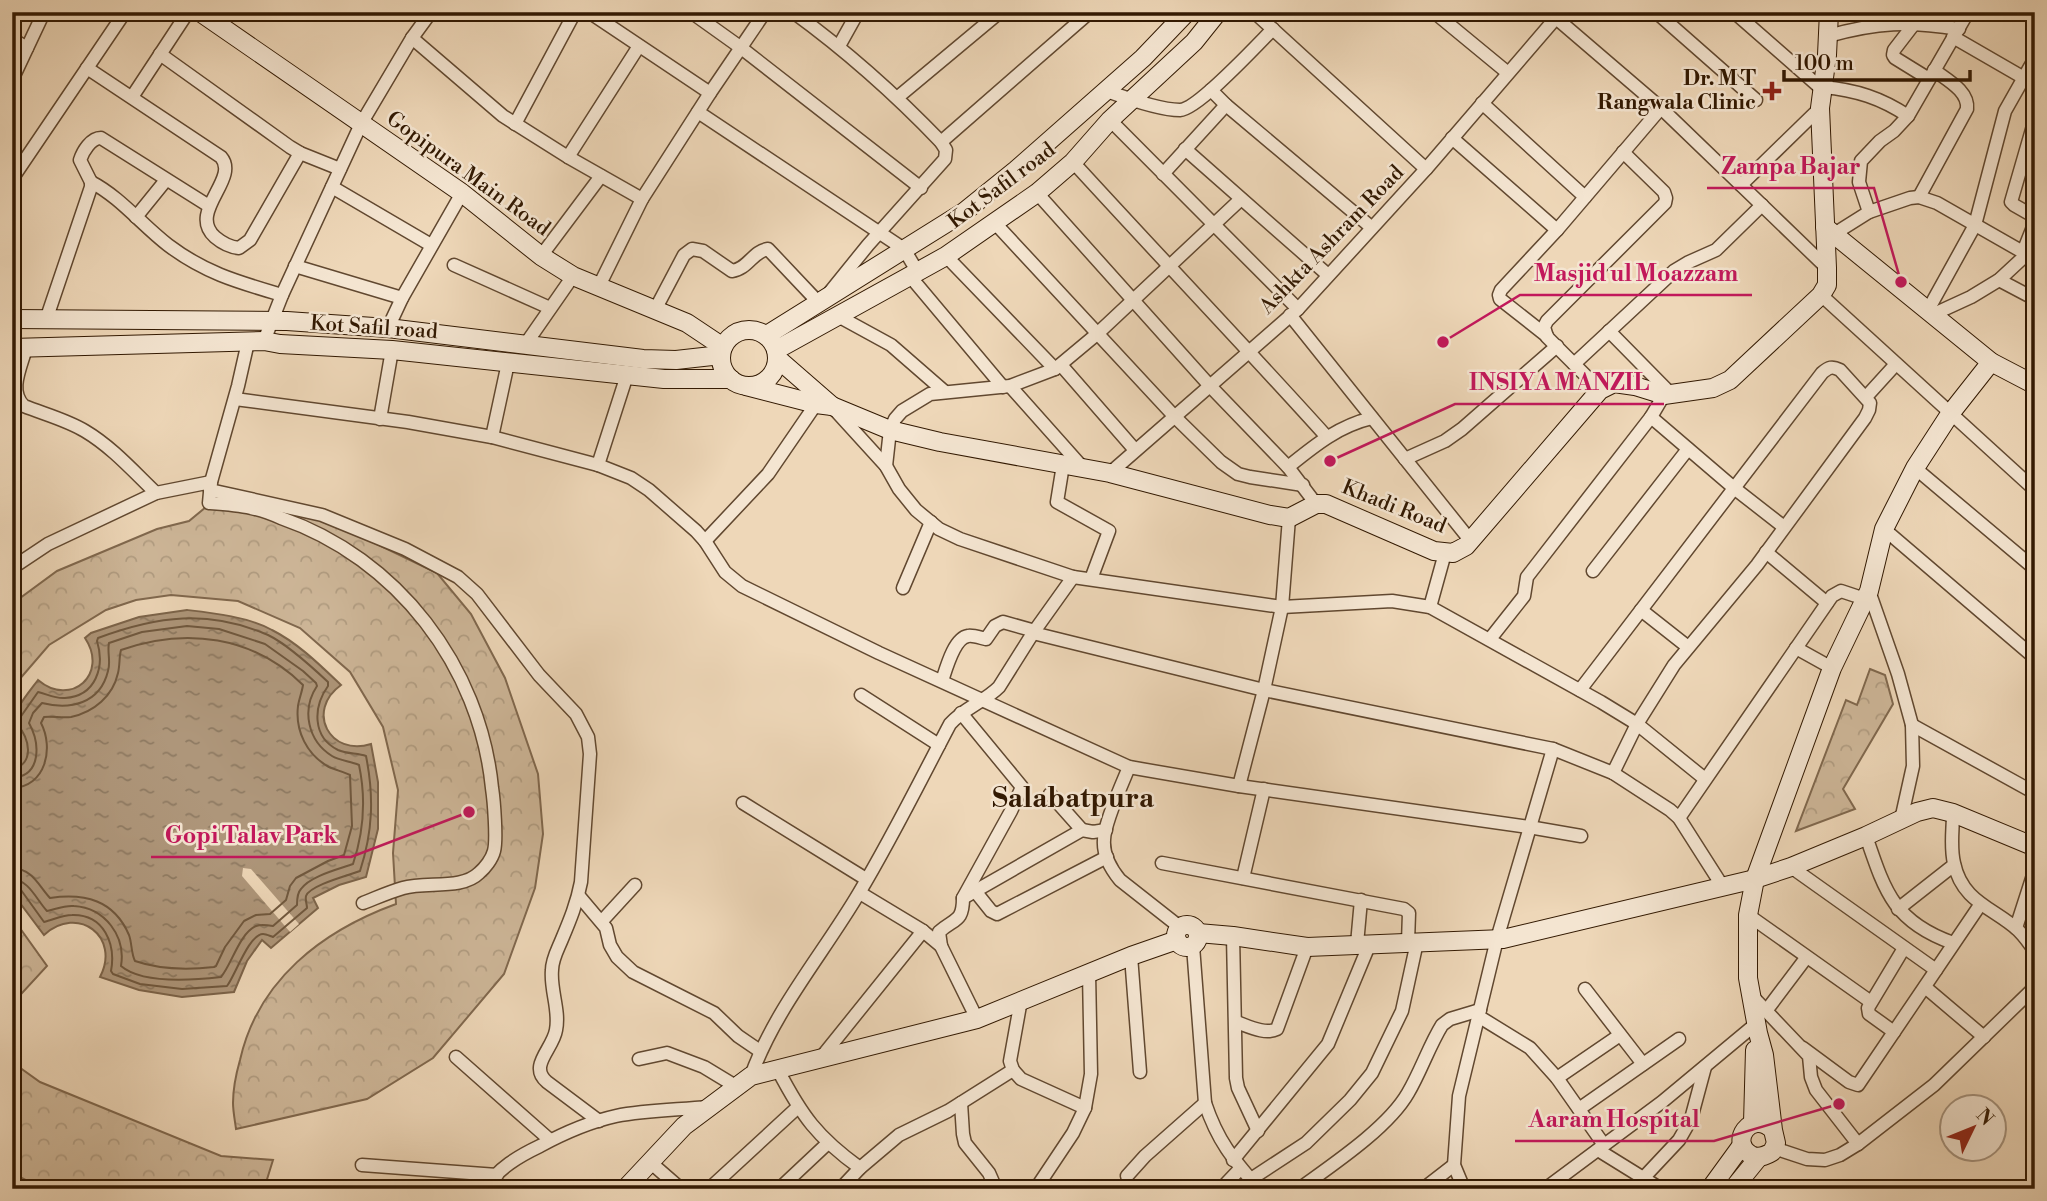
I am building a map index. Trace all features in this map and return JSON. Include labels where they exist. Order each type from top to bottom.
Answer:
[{"type":"street","points":[[12,80],[44,12]]},
{"type":"street","points":[[12,179],[125,12]]},
{"type":"street","points":[[132,97],[188,12]]},
{"type":"street","name":"Gopipura Main Road","points":[[200,12],[462,193],[541,256],[573,276],[687,323],[722,351]]},
{"type":"street","points":[[363,903],[402,888],[422,884],[467,882],[487,865],[494,851],[494,801],[489,757],[480,724],[454,663],[437,637],[384,578],[333,540],[308,527],[252,508],[209,503],[211,486],[235,399],[256,341],[272,320],[360,124],[412,38],[431,12]]},
{"type":"street","points":[[515,124],[575,12]]},
{"type":"street","points":[[589,12],[710,93]]},
{"type":"street","points":[[691,12],[740,47],[920,188]]},
{"type":"street","points":[[599,286],[642,199],[765,12]]},
{"type":"street","points":[[655,310],[684,255],[692,249],[703,251],[732,271],[742,268],[759,252],[768,249],[821,301],[945,159],[946,150],[941,142],[898,97],[839,46],[793,12]]},
{"type":"street","points":[[839,46],[858,12]]},
{"type":"street","points":[[898,97],[1000,12]]},
{"type":"street","points":[[941,142],[1090,12]]},
{"type":"street","name":"Kot Safil road","points":[[773,348],[821,301],[964,212],[996,187],[1107,91],[1187,12]]},
{"type":"street","name":"Kot Safil road","points":[[773,348],[838,316],[946,256],[1037,193],[1073,162],[1110,120],[1194,41],[1218,12]]},
{"type":"street","points":[[1254,12],[1426,169]]},
{"type":"street","points":[[1434,12],[1508,73]]},
{"type":"street","points":[[1656,12],[1756,100]]},
{"type":"street","points":[[1734,12],[1822,95]]},
{"type":"street","points":[[1661,108],[1499,295],[1500,299],[1552,341],[1600,390],[1614,383],[1668,394],[1713,388],[1730,380],[1821,295],[1827,285],[1830,231],[1822,95],[1829,12]]},
{"type":"street","points":[[1869,212],[1859,182],[1861,161],[1908,116],[1968,12]]},
{"type":"street","points":[[1555,14],[1661,108],[1827,268]]},
{"type":"street","name":"Ashkta Ashram Road","points":[[1110,473],[1294,312],[1426,169],[1555,14]]},
{"type":"street","points":[[1828,36],[1863,26],[1914,24],[1956,33],[2024,78]]},
{"type":"street","points":[[1914,24],[1894,50],[1895,58],[1961,91],[1968,104],[1919,197]]},
{"type":"street","points":[[1107,91],[1132,100],[1181,110],[1188,108],[1211,90],[1273,29]]},
{"type":"street","points":[[412,38],[515,124],[642,199]]},
{"type":"street","points":[[12,39],[27,48]]},
{"type":"street","points":[[568,157],[639,46]]},
{"type":"street","points":[[160,54],[300,153],[340,169]]},
{"type":"street","points":[[1931,312],[1975,225],[2005,111],[2035,58]]},
{"type":"street","points":[[87,68],[226,162],[224,175],[209,206],[207,223],[208,230],[230,247],[239,248],[250,240],[300,153]]},
{"type":"street","points":[[1741,185],[1822,95],[1846,89],[1868,94],[1889,103],[1908,116]]},
{"type":"street","points":[[1211,90],[1371,227]]},
{"type":"street","points":[[1482,103],[1585,197]]},
{"type":"street","points":[[1163,174],[1226,105]]},
{"type":"street","points":[[698,112],[904,250],[913,273],[1006,386],[1083,468]]},
{"type":"street","points":[[2035,119],[2011,202],[2035,217]]},
{"type":"street","points":[[1110,120],[1214,224],[1294,312],[1372,418],[1470,540]]},
{"type":"street","points":[[209,206],[102,138],[91,142],[80,160],[91,182],[169,246],[207,270],[230,280],[282,295]]},
{"type":"street","points":[[1452,138],[1557,230]]},
{"type":"street","points":[[1185,149],[1328,275]]},
{"type":"street","points":[[1552,341],[1544,327],[1547,321],[1665,203],[1664,192],[1623,152]]},
{"type":"street","points":[[1073,162],[1326,436]]},
{"type":"street","points":[[541,256],[601,176]]},
{"type":"street","points":[[136,217],[166,180]]},
{"type":"street","points":[[46,320],[88,198],[91,182]]},
{"type":"street","points":[[332,187],[431,245]]},
{"type":"street","points":[[388,328],[401,298],[462,193]]},
{"type":"street","points":[[1037,193],[1210,386],[1287,467],[1316,504]]},
{"type":"street","points":[[1830,231],[1869,212],[1919,197],[1937,203],[2028,255]]},
{"type":"street","points":[[886,466],[890,430],[902,411],[930,394],[1006,386],[1058,367],[1241,199]]},
{"type":"street","points":[[1574,364],[1674,271],[1716,250],[1762,205]]},
{"type":"street","points":[[994,222],[1174,417],[1228,468],[1251,477],[1303,485]]},
{"type":"street","points":[[1931,312],[1971,297],[1999,280],[2028,255],[2035,222]]},
{"type":"street","points":[[1830,231],[1991,362],[2035,385]]},
{"type":"street","points":[[946,256],[1058,367],[1135,450]]},
{"type":"street","points":[[454,265],[550,309]]},
{"type":"street","points":[[295,266],[401,298]]},
{"type":"street","points":[[525,345],[573,276]]},
{"type":"street","points":[[1999,280],[2035,299]]},
{"type":"street","points":[[1821,295],[2035,490]]},
{"type":"street","points":[[838,316],[891,345],[945,392]]},
{"type":"street","points":[[12,319],[272,320],[388,328],[643,359],[676,360],[722,351]]},
{"type":"street","points":[[1239,786],[1282,607],[1289,518],[1110,473],[940,442],[890,430],[824,405],[738,382],[725,373],[722,364],[722,351],[734,334],[750,329],[773,348],[824,405],[886,466],[899,489],[916,510],[939,528],[960,539],[1073,577],[1282,607],[1392,601],[1430,607],[1637,724],[1705,779]]},
{"type":"street","points":[[1609,331],[1668,394]]},
{"type":"street","name":"Kot Safil road","points":[[19,348],[256,341],[392,350],[664,379],[738,382]]},
{"type":"street","points":[[1405,459],[1445,441],[1462,429],[1552,341]]},
{"type":"street","points":[[19,348],[15,390],[17,399],[24,406],[93,436],[156,493]]},
{"type":"street","points":[[738,382],[755,385],[771,376],[773,348]]},
{"type":"street","points":[[380,419],[392,350]]},
{"type":"street","points":[[1733,1189],[1769,1145],[1764,1055],[1760,1022],[1751,995],[1747,942],[1748,915],[1755,879],[1832,668],[1867,595],[1884,529],[1915,468],[1950,414],[1991,362]]},
{"type":"street","points":[[492,437],[508,363]]},
{"type":"street","points":[[1866,397],[1896,364]]},
{"type":"street","points":[[1580,690],[1822,373],[1828,368],[1840,370],[1870,403],[1865,418],[1766,552],[1661,684],[1637,724],[1613,773]]},
{"type":"street","points":[[598,465],[627,375]]},
{"type":"street","name":"Khadi Road","points":[[1289,518],[1316,504],[1325,504],[1434,551],[1459,551],[1600,390]]},
{"type":"street","points":[[1490,639],[1524,596],[1527,577],[1668,394]]},
{"type":"street","points":[[235,399],[408,422],[492,437],[598,465],[631,478],[649,490],[705,541],[725,572],[741,586],[878,653],[1129,767],[1239,786],[1581,836]]},
{"type":"street","points":[[705,541],[768,474],[824,405]]},
{"type":"street","points":[[1651,417],[1784,527]]},
{"type":"street","points":[[1287,467],[1326,436],[1356,422],[1372,418]]},
{"type":"street","points":[[1593,571],[1688,449]]},
{"type":"street","points":[[1063,465],[1057,502],[1109,531],[1091,579]]},
{"type":"street","points":[[1915,468],[2035,569]]},
{"type":"street","points":[[12,568],[48,544],[156,493],[211,486],[322,515],[405,549],[458,577],[477,594],[539,675],[576,714],[588,737],[590,754],[587,824],[579,896],[551,970],[557,1027],[538,1071],[540,1077],[599,1121]]},
{"type":"street","points":[[903,588],[931,522]]},
{"type":"street","points":[[1884,529],[2035,658]]},
{"type":"street","points":[[1766,552],[1828,603]]},
{"type":"street","points":[[1430,607],[1445,553]]},
{"type":"street","points":[[744,1082],[798,986],[876,864],[950,724],[961,713],[999,687],[1073,577]]},
{"type":"street","points":[[1679,818],[1832,596],[1841,591],[1867,595]]},
{"type":"street","points":[[1867,595],[1898,674],[1912,725],[1913,766],[1901,820]]},
{"type":"street","points":[[1641,610],[1688,648]]},
{"type":"street","points":[[942,681],[953,650],[963,638],[968,636],[986,639],[996,626],[1003,622],[1264,690],[1553,749],[1613,773],[1670,810],[1679,818],[1723,887]]},
{"type":"street","points":[[1796,648],[1832,668]]},
{"type":"street","points":[[861,695],[939,745]]},
{"type":"street","points":[[961,713],[1022,787],[962,898],[963,909],[958,919],[939,932],[941,946],[977,1019]]},
{"type":"street","points":[[1912,725],[2035,793]]},
{"type":"street","points":[[1464,1189],[1454,1164],[1459,1096],[1497,939],[1553,749]]},
{"type":"street","points":[[1129,767],[1103,838],[1107,857],[1120,880],[1187,937],[1205,1103],[1210,1120],[1236,1164],[1255,1184],[1306,1143],[1350,1100],[1372,1073],[1402,1011],[1413,942],[1409,914],[1407,911],[1361,900],[1162,863]]},
{"type":"street","points":[[1243,878],[1264,789]]},
{"type":"street","points":[[1050,794],[1082,830],[1106,830]]},
{"type":"street","points":[[743,803],[866,879]]},
{"type":"street","points":[[625,1189],[673,1137],[744,1082],[778,1070],[977,1019],[1131,956],[1187,937],[1233,936],[1307,947],[1497,939],[1755,879],[1866,836],[1917,812],[1933,808],[1953,813],[2035,847]]},
{"type":"street","points":[[1953,813],[1952,850],[1954,865],[1961,881],[1980,905],[2016,928],[2035,952]]},
{"type":"street","points":[[962,898],[1082,830]]},
{"type":"street","points":[[1866,836],[1881,882],[1898,909],[1932,936],[1953,943]]},
{"type":"street","points":[[975,891],[991,911],[997,914],[1107,857]]},
{"type":"street","points":[[1898,909],[1954,865]]},
{"type":"street","points":[[1791,867],[1936,970]]},
{"type":"street","points":[[2016,928],[2035,869]]},
{"type":"street","points":[[602,921],[635,885]]},
{"type":"street","points":[[859,893],[923,931],[941,946]]},
{"type":"street","points":[[579,896],[602,921],[617,957],[633,972],[714,1013],[738,1036],[760,1051]]},
{"type":"street","points":[[1220,1189],[1258,1131],[1328,1044],[1363,944],[1361,900]]},
{"type":"street","points":[[1760,1022],[1803,1048],[1849,1082],[1858,1085],[1980,905]]},
{"type":"street","points":[[1748,915],[1871,1002]]},
{"type":"street","points":[[820,1059],[923,931]]},
{"type":"street","points":[[1233,936],[1236,1078],[1258,1131]]},
{"type":"street","points":[[1236,1022],[1266,1031],[1277,1029],[1307,947]]},
{"type":"street","points":[[1894,1032],[1868,1012],[1871,1002],[1904,948]]},
{"type":"street","points":[[1131,956],[1140,1072]]},
{"type":"street","points":[[1545,1189],[1760,1022],[1807,958]]},
{"type":"street","points":[[1039,1184],[1086,1108],[1091,1074],[1089,973]]},
{"type":"street","points":[[1925,987],[1984,1037]]},
{"type":"street","points":[[1769,1145],[1764,1123],[1753,1123],[1745,1130],[1741,1140],[1749,1154],[1769,1145],[1807,1159],[1825,1160],[1840,1155],[1934,1085],[2035,987]]},
{"type":"street","points":[[1586,989],[1643,1064]]},
{"type":"street","points":[[1021,1000],[1010,1061],[1013,1070],[1028,1083],[1086,1108]]},
{"type":"street","points":[[1298,1189],[1341,1159],[1392,1114],[1407,1095],[1442,1024],[1450,1018],[1479,1013],[1530,1048],[1557,1078],[1601,1147],[1661,1189]]},
{"type":"street","points":[[1753,1123],[1754,1057],[1760,1022]]},
{"type":"street","points":[[1557,1078],[1620,1035]]},
{"type":"street","points":[[1579,1109],[1679,1039]]},
{"type":"street","points":[[1803,1048],[1809,1056],[1811,1077],[1816,1090],[1858,1144]]},
{"type":"street","points":[[639,1059],[667,1054],[744,1082]]},
{"type":"street","points":[[456,1057],[550,1140]]},
{"type":"street","points":[[1633,1189],[1679,1140],[1691,1119],[1705,1067]]},
{"type":"street","points":[[778,1070],[798,1107],[816,1130],[860,1168]]},
{"type":"street","points":[[844,1189],[844,1185],[860,1168],[899,1135],[961,1103],[1013,1070]]},
{"type":"street","points":[[961,1103],[965,1143],[989,1173],[991,1186]]},
{"type":"street","points":[[1127,1176],[1145,1156],[1205,1103]]},
{"type":"street","points":[[485,1189],[497,1175],[522,1155],[565,1133],[599,1121],[642,1113],[710,1107]]},
{"type":"street","points":[[709,1189],[798,1107]]},
{"type":"street","points":[[779,1189],[828,1143]]},
{"type":"street","points":[[1710,1189],[1742,1145]]},
{"type":"street","points":[[650,1162],[681,1189]]},
{"type":"street","points":[[1423,1189],[1454,1164]]},
{"type":"street","points":[[362,1165],[497,1175]]},
{"type":"green space","points":[[223,493],[329,521],[437,573],[471,614],[505,678],[538,774],[543,834],[535,888],[504,974],[433,1058],[367,1099],[236,1129],[233,1098],[240,1060],[249,1031],[278,983],[297,962],[319,944],[369,915],[396,904],[393,853],[398,790],[383,727],[350,672],[300,628],[238,601],[171,595],[136,600],[106,610],[49,645],[12,688],[12,604],[57,571],[157,529],[189,521]]},
{"type":"green space","points":[[1870,669],[1885,675],[1893,704],[1843,789],[1855,809],[1796,831],[1846,700],[1857,705]]},
{"type":"green space","points":[[12,917],[47,966],[12,1004]]},
{"type":"green space","points":[[12,1062],[40,1082],[221,1156],[273,1160],[264,1189],[43,1189],[12,1173]]},
{"type":"water","points":[[187,610],[242,619],[272,630],[300,648],[341,685],[330,696],[324,719],[334,738],[344,744],[371,744],[378,782],[378,829],[366,877],[339,885],[313,898],[318,908],[271,948],[262,940],[247,961],[234,992],[182,997],[139,990],[100,977],[105,962],[105,949],[93,929],[70,923],[57,926],[44,935],[17,899],[12,886],[12,764],[19,756],[21,748],[19,739],[12,731],[17,710],[38,680],[50,688],[63,690],[74,689],[83,683],[92,664],[91,651],[85,638],[91,633],[139,617]]},
{"type":"pier","points":[[243,868],[251,869],[299,924],[290,932],[242,876]]},
{"type":"place","name":"Dr. M T Rangwala Clinic","points":[[1772,91]]},
{"type":"place","name":"Zampa Bajar","points":[[1901,282]]},
{"type":"place","name":"Masjid ul Moazzam","points":[[1443,342]]},
{"type":"place","name":"INSIYA MANZIL","points":[[1330,461]]},
{"type":"place","name":"Gopi Talav Park","points":[[469,812]]},
{"type":"place","name":"Aaram Hospital","points":[[1839,1104]]},
{"type":"district","name":"Salabatpura","points":[[1073,798]]}]
